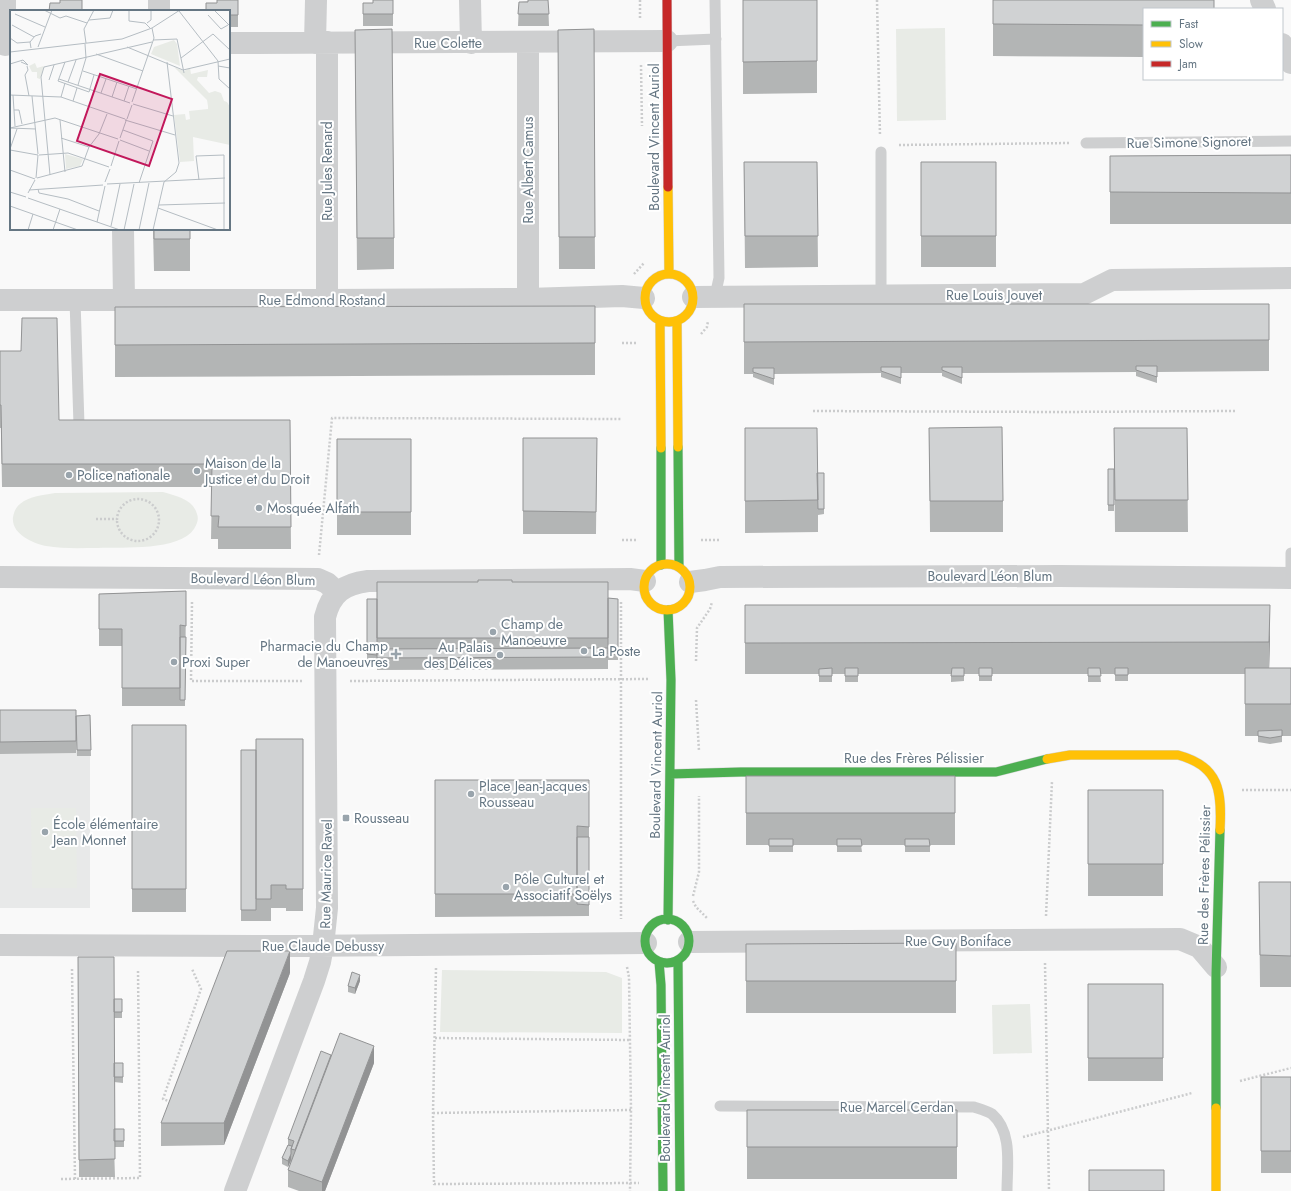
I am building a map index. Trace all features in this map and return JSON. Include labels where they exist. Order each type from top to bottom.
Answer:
[{"type":"street","points":[[5,0],[5,45]]},
{"type":"street","name":"Rue Jules Renard","points":[[316,0],[321,43],[327,300]]},
{"type":"street","points":[[470,0],[471,43]]},
{"type":"street","name":"Boulevard Vincent Auriol","points":[[667,0],[669,274]]},
{"type":"street","name":"Rue Colette","points":[[230,43],[667,41]]},
{"type":"street","name":"Rue Albert Camus","points":[[528,42],[528,299]]},
{"type":"street","points":[[1283,46],[1291,63]]},
{"type":"street","points":[[122,230],[124,301]]},
{"type":"street","points":[[669,274],[683,278],[692,289],[693,297],[691,309],[683,318],[671,323],[660,321],[650,314],[644,298],[649,283],[662,275],[669,274]]},
{"type":"street","name":"Rue Louis Jouvet","points":[[693,297],[1084,294],[1112,280],[1291,278]]},
{"type":"street","name":"Rue Edmond Rostand","points":[[0,300],[124,301],[528,299],[622,296],[644,298]]},
{"type":"street","points":[[660,321],[661,564]]},
{"type":"street","points":[[677,321],[684,574],[690,590],[688,598],[683,604],[676,608],[661,610],[654,607],[649,602],[645,596],[644,588],[645,581],[650,571],[661,564],[667,564],[684,574]]},
{"type":"street","name":"Boulevard Léon Blum","points":[[684,574],[720,577],[1058,576],[1291,578]]},
{"type":"street","name":"Boulevard Léon Blum","points":[[0,578],[318,579],[326,583],[337,592]]},
{"type":"street","points":[[337,592],[350,585],[368,580],[645,581]]},
{"type":"street","name":"Rue Maurice Ravel","points":[[235,1191],[314,981],[323,946],[327,908],[325,617],[328,607],[337,592]]},
{"type":"street","name":"Boulevard Vincent Auriol","points":[[668,610],[671,680],[668,920]]},
{"type":"street","name":"Rue des Frères Pélissier","points":[[670,774],[741,772],[996,772],[1010,770],[1054,757],[1070,755],[1178,755],[1191,758],[1203,764],[1212,776],[1218,790],[1220,838],[1216,967],[1216,1191]]},
{"type":"street","points":[[668,920],[680,924],[688,935],[684,951],[670,963],[660,962],[650,954],[646,943],[648,932],[651,927],[656,923],[668,920]]},
{"type":"street","name":"Rue Guy Boniface","points":[[684,951],[1045,940],[1180,939],[1199,947],[1216,967]]},
{"type":"street","name":"Rue Claude Debussy","points":[[0,945],[323,946],[646,943]]},
{"type":"street","name":"Boulevard Vincent Auriol","points":[[680,1191],[684,951]]},
{"type":"street","name":"Boulevard Vincent Auriol","points":[[660,962],[663,1191]]},
{"type":"lane","points":[[715,0],[719,278],[715,296]]},
{"type":"lane","points":[[667,41],[716,39]]},
{"type":"lane","name":"Rue Simone Signoret","points":[[1086,143],[1291,142]]},
{"type":"lane","points":[[881,149],[881,295]]},
{"type":"lane","points":[[75,300],[79,425]]},
{"type":"lane","points":[[1291,553],[1291,578]]},
{"type":"lane","name":"Rue Marcel Cerdan","points":[[720,1106],[974,1107],[991,1113],[1002,1126],[1007,1141],[1008,1191]]},
{"type":"path","points":[[640,0],[642,128]]},
{"type":"path","points":[[877,0],[881,149],[1086,143]]},
{"type":"path","points":[[622,296],[624,284],[646,262]]},
{"type":"path","points":[[813,411],[1235,411]]},
{"type":"path","points":[[318,579],[320,541],[332,418],[622,419]]},
{"type":"path","points":[[135,499],[149,501],[154,506],[160,519],[159,526],[151,537],[138,541],[132,540],[121,532],[117,519],[122,506],[128,501],[135,499]]},
{"type":"path","points":[[96,520],[117,519]]},
{"type":"path","points":[[193,578],[191,681],[622,679]]},
{"type":"path","points":[[621,580],[622,944],[629,977],[631,1110],[630,1191]]},
{"type":"path","points":[[1048,1191],[1045,940],[1054,757]]},
{"type":"path","points":[[1218,790],[1291,790]]},
{"type":"path","points":[[436,945],[433,1113],[434,1184],[652,1183],[653,1170],[663,1168]]},
{"type":"path","points":[[61,1179],[140,1178],[138,966]]},
{"type":"path","points":[[171,1102],[163,1099],[201,989],[191,966]]},
{"type":"path","points":[[72,967],[75,1179]]},
{"type":"path","points":[[435,1038],[630,1040]]},
{"type":"path","points":[[1007,1141],[1291,1068]]},
{"type":"path","points":[[433,1113],[631,1110]]},
{"type":"shaded area","points":[[945,28],[946,120],[897,121],[896,29]]},
{"type":"shaded area","points":[[163,492],[188,502],[195,509],[198,518],[194,529],[187,536],[164,544],[121,548],[52,547],[35,543],[24,537],[15,528],[13,523],[14,513],[19,505],[28,499],[41,495],[55,493]]},
{"type":"shaded area","name":"École élémentaire Jean Monnet","points":[[90,721],[90,908],[0,908],[0,722]]},
{"type":"shaded area","points":[[31,808],[76,808],[77,888],[32,888]]},
{"type":"shaded area","points":[[442,970],[606,972],[622,978],[622,1033],[440,1032]]},
{"type":"shaded area","points":[[1030,1004],[1032,1053],[993,1054],[992,1005]]},
{"type":"building","points":[[60,0],[82,0],[82,10],[49,10],[50,3],[60,3]]},
{"type":"building","points":[[217,0],[238,0],[238,15],[230,15],[230,10],[206,10],[206,3],[217,3]]},
{"type":"building","points":[[373,0],[393,0],[393,14],[363,14],[363,3],[373,3]]},
{"type":"building","points":[[528,0],[548,0],[549,14],[518,14],[519,2],[528,2]]},
{"type":"building","points":[[743,0],[817,0],[817,61],[743,62]]},
{"type":"building","points":[[993,0],[1214,0],[1214,8],[1143,8],[1143,25],[993,24]]},
{"type":"building","points":[[392,29],[394,238],[357,238],[355,30]]},
{"type":"building","points":[[594,29],[595,237],[559,237],[558,30]]},
{"type":"building","points":[[1291,155],[1291,193],[1110,192],[1110,156]]},
{"type":"building","points":[[744,162],[817,162],[818,236],[745,236]]},
{"type":"building","points":[[921,162],[996,162],[996,236],[921,236]]},
{"type":"building","points":[[154,230],[190,230],[190,239],[154,239]]},
{"type":"building","points":[[744,304],[1269,304],[1269,340],[744,342]]},
{"type":"building","points":[[595,306],[595,343],[115,345],[115,307]]},
{"type":"building","points":[[22,318],[57,318],[59,420],[290,420],[291,527],[218,527],[219,516],[211,516],[212,464],[2,464],[0,351],[21,351]]},
{"type":"building","points":[[1136,366],[1157,366],[1157,377],[1136,370]]},
{"type":"building","points":[[881,367],[901,367],[901,378],[881,371]]},
{"type":"building","points":[[942,367],[962,367],[962,378],[942,370]]},
{"type":"building","points":[[753,368],[774,368],[774,379],[753,372]]},
{"type":"building","points":[[1002,427],[1003,501],[930,501],[929,428]]},
{"type":"building","points":[[745,428],[817,428],[818,500],[745,501]]},
{"type":"building","points":[[1114,428],[1187,428],[1188,500],[1115,500]]},
{"type":"building","points":[[523,438],[597,438],[596,512],[523,511]]},
{"type":"building","points":[[337,439],[411,439],[411,512],[337,512]]},
{"type":"building","points":[[1108,469],[1114,469],[1114,505],[1108,505]]},
{"type":"building","points":[[817,473],[824,473],[824,509],[818,509]]},
{"type":"building","name":"Champ de Manoeuvre","points":[[478,580],[512,580],[512,582],[608,582],[608,638],[377,638],[377,582],[478,582]]},
{"type":"building","points":[[186,591],[186,626],[180,625],[180,688],[122,688],[122,629],[99,629],[99,594]]},
{"type":"building","points":[[608,598],[618,599],[618,654],[608,654]]},
{"type":"building","points":[[367,599],[377,599],[377,655],[367,654]]},
{"type":"building","points":[[745,605],[1270,605],[1269,642],[745,643]]},
{"type":"building","points":[[180,637],[186,637],[185,700],[180,700]]},
{"type":"building","points":[[608,648],[608,657],[377,658],[377,649]]},
{"type":"building","points":[[832,668],[832,676],[819,676],[819,669]]},
{"type":"building","points":[[845,668],[858,668],[858,676],[845,676]]},
{"type":"building","points":[[952,668],[964,668],[964,676],[951,676]]},
{"type":"building","points":[[979,668],[992,668],[992,676],[979,676]]},
{"type":"building","points":[[1088,668],[1100,668],[1101,676],[1088,676]]},
{"type":"building","points":[[1115,668],[1128,668],[1128,675],[1115,675]]},
{"type":"building","points":[[1245,668],[1291,668],[1291,704],[1245,704]]},
{"type":"building","points":[[0,710],[76,710],[76,741],[0,742]]},
{"type":"building","points":[[90,715],[91,750],[77,750],[76,716]]},
{"type":"building","points":[[132,725],[186,725],[186,889],[132,889]]},
{"type":"building","points":[[1282,730],[1282,736],[1270,738],[1258,736],[1258,731]]},
{"type":"building","points":[[256,739],[303,739],[303,889],[286,889],[286,885],[271,885],[271,899],[256,899]]},
{"type":"building","points":[[241,750],[256,750],[256,910],[241,910]]},
{"type":"building","points":[[746,776],[955,776],[955,813],[746,813]]},
{"type":"building","name":"Pôle Culturel et Associatif Soëlys","points":[[435,780],[589,780],[589,827],[577,826],[577,894],[435,894]]},
{"type":"building","points":[[1088,790],[1163,790],[1163,864],[1088,864]]},
{"type":"building","points":[[577,837],[589,837],[589,905],[577,904]]},
{"type":"building","points":[[769,839],[793,839],[793,846],[769,846]]},
{"type":"building","points":[[837,839],[861,839],[862,846],[837,846]]},
{"type":"building","points":[[905,839],[929,839],[930,846],[905,846]]},
{"type":"building","points":[[1259,882],[1291,882],[1291,956],[1260,955]]},
{"type":"building","points":[[956,943],[956,981],[746,981],[746,944]]},
{"type":"building","points":[[227,951],[290,951],[224,1123],[161,1123]]},
{"type":"building","points":[[78,957],[114,957],[115,1159],[79,1160]]},
{"type":"building","points":[[352,972],[360,975],[355,988],[348,986]]},
{"type":"building","points":[[1088,984],[1163,984],[1163,1058],[1088,1058]]},
{"type":"building","points":[[114,999],[122,999],[122,1012],[114,1012]]},
{"type":"building","points":[[340,1033],[374,1046],[322,1182],[288,1170]]},
{"type":"building","points":[[321,1051],[331,1055],[295,1150],[291,1149],[294,1141],[288,1139]]},
{"type":"building","points":[[114,1063],[123,1063],[123,1077],[114,1077]]},
{"type":"building","points":[[1261,1077],[1291,1077],[1291,1151],[1261,1151]]},
{"type":"building","points":[[747,1110],[957,1110],[957,1147],[747,1147]]},
{"type":"building","points":[[114,1129],[124,1129],[124,1141],[114,1141]]},
{"type":"building","points":[[288,1145],[292,1146],[288,1161],[282,1158]]},
{"type":"building","points":[[1089,1170],[1164,1170],[1164,1191],[1089,1191]]},
{"type":"traffic: fast","points":[[678,447],[679,567]]},
{"type":"traffic: fast","points":[[661,448],[661,565]]},
{"type":"traffic: fast","points":[[668,610],[671,680],[668,920]]},
{"type":"traffic: fast","points":[[670,774],[741,772],[996,772],[1047,759]]},
{"type":"traffic: fast","points":[[1216,1108],[1216,973],[1220,830]]},
{"type":"traffic: fast","points":[[667,919],[679,923],[685,929],[689,941],[685,953],[679,959],[667,963],[655,959],[649,953],[645,941],[649,929],[655,923],[667,919]]},
{"type":"traffic: fast","points":[[678,960],[680,1191]]},
{"type":"traffic: fast","points":[[659,962],[661,985],[663,1191]]},
{"type":"traffic: slow","points":[[668,187],[669,274]]},
{"type":"traffic: slow","points":[[664,274],[674,274],[683,278],[689,284],[693,293],[693,298],[693,303],[689,312],[683,318],[674,322],[664,322],[655,318],[649,312],[645,303],[645,293],[649,284],[655,278],[664,274]]},
{"type":"traffic: slow","points":[[660,321],[661,448]]},
{"type":"traffic: slow","points":[[677,321],[678,447]]},
{"type":"traffic: slow","points":[[662,564],[672,564],[680,568],[686,574],[690,582],[690,587],[690,592],[686,600],[680,606],[672,610],[662,610],[654,606],[648,600],[644,592],[644,582],[648,574],[654,568],[662,564]]},
{"type":"traffic: slow","points":[[1047,759],[1070,755],[1178,755],[1192,760],[1203,766],[1216,782],[1219,792],[1220,830]]},
{"type":"traffic: slow","points":[[1216,1108],[1216,1191]]},
{"type":"traffic: jam","points":[[667,0],[668,187]]},
{"type":"place","name":"Maison de la Justice et du Droit","points":[[197,471]]},
{"type":"place","name":"Police nationale","points":[[69,475]]},
{"type":"place","name":"Mosquée Alfath","points":[[259,508]]},
{"type":"place","name":"Champ de Manoeuvre","points":[[493,632]]},
{"type":"place","name":"La Poste","points":[[584,651]]},
{"type":"place","name":"Pharmacie du Champ de Manoeuvres","points":[[396,654]]},
{"type":"place","name":"Au Palais des Délices","points":[[500,655]]},
{"type":"place","name":"Proxi Super","points":[[174,662]]},
{"type":"place","name":"Place Jean-Jacques Rousseau","points":[[471,794]]},
{"type":"place","name":"Rousseau","points":[[346,818]]},
{"type":"place","name":"École élémentaire Jean Monnet","points":[[45,832]]},
{"type":"place","name":"Pôle Culturel et Associatif Soëlys","points":[[506,887]]}]
